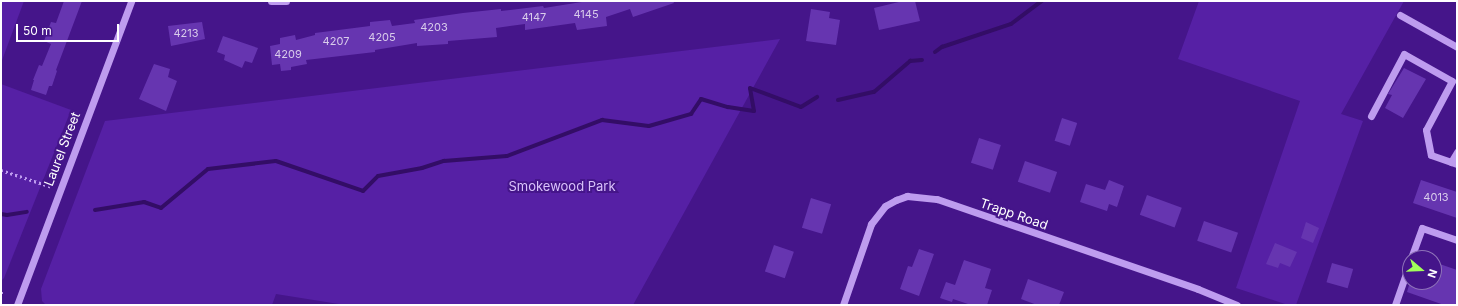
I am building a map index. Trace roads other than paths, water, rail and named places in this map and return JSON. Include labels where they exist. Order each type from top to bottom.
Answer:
[{"type":"street","name":"Laurel Street","points":[[17,305],[131,1]]},
{"type":"street","points":[[271,1],[286,1]]},
{"type":"street","points":[[1400,15],[1457,47]]},
{"type":"street","points":[[1371,116],[1404,54],[1452,81],[1426,130],[1431,155],[1454,163],[1457,152]]},
{"type":"street","name":"Trapp Road","points":[[843,305],[871,224],[885,206],[908,196],[937,199],[1198,289],[1237,305]]},
{"type":"street","points":[[1414,250],[1422,228],[1457,240]]},
{"type":"street","points":[[1396,305],[1402,287]]},
{"type":"waterway","points":[[935,52],[942,47],[1011,24],[1042,1]]},
{"type":"waterway","points":[[838,100],[874,92],[910,61],[922,60]]},
{"type":"waterway","points":[[95,210],[144,202],[161,208],[208,169],[276,161],[363,191],[378,176],[422,168],[444,161],[507,156],[602,120],[649,126],[691,114],[701,99],[728,107],[754,111],[750,88],[801,107],[817,97]]},
{"type":"waterway","points":[[1,214],[7,215],[27,212]]},
{"type":"park label","name":"Smokewood Park","points":[[562,186]]}]
